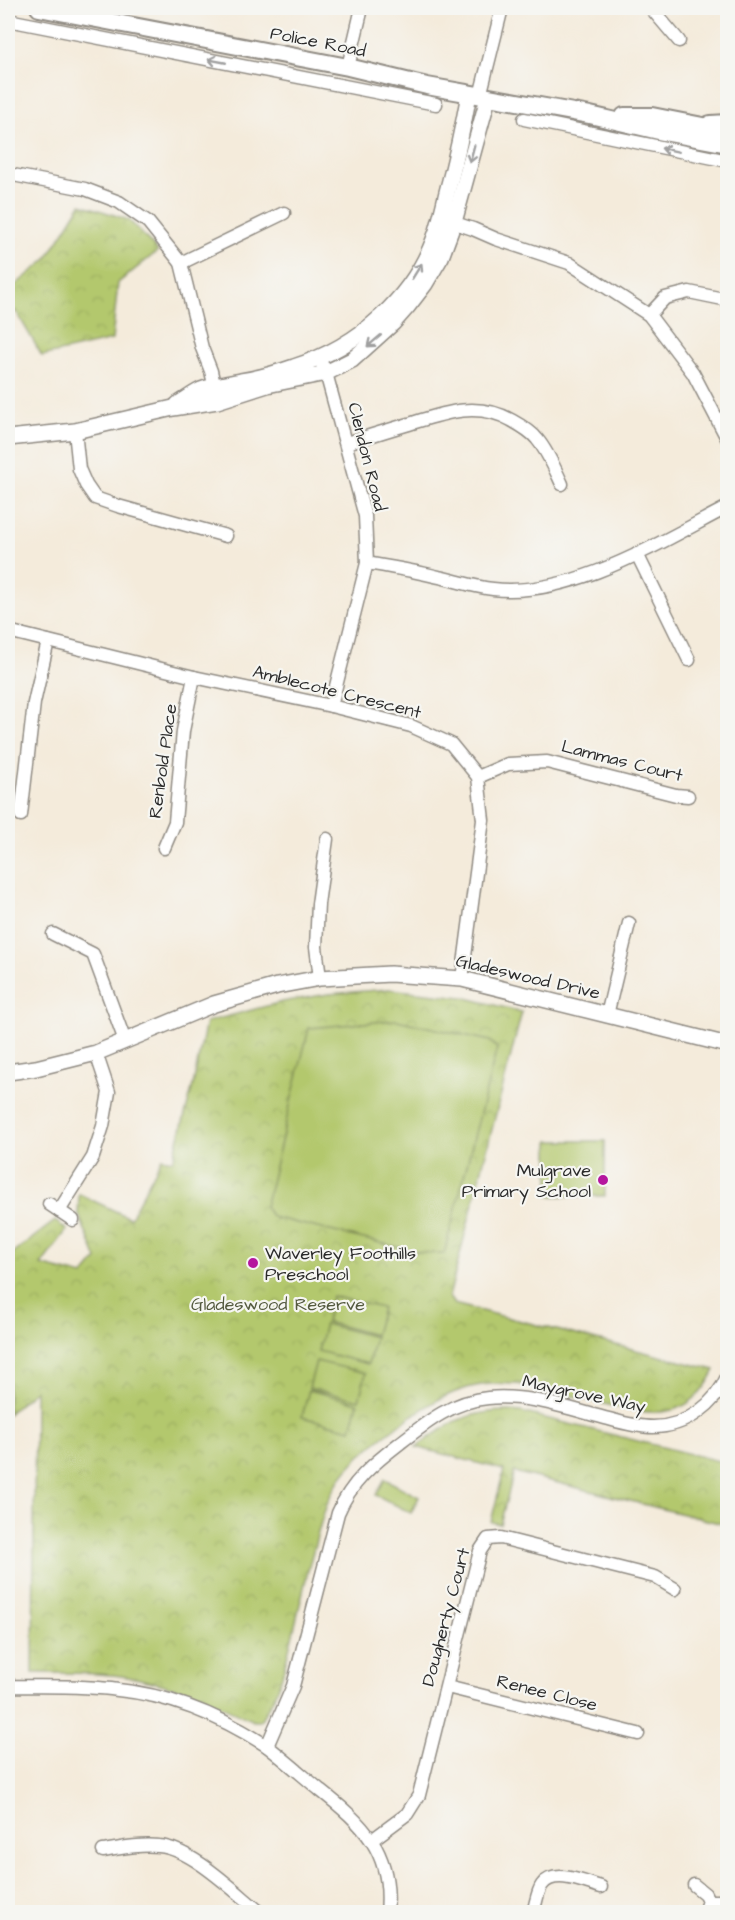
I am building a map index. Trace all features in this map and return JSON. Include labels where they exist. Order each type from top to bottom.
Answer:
[{"type":"main road","name":"Police Road","points":[[39,8],[57,9],[348,67],[479,96],[590,115],[728,144]]},
{"type":"main road","name":"Police Road","points":[[590,115],[652,116],[722,128]]},
{"type":"street","points":[[348,67],[362,8]]},
{"type":"street","points":[[8,438],[75,431],[173,408],[199,391],[216,393],[267,385],[326,373],[352,360],[386,330],[408,306],[441,258],[447,220],[502,8]]},
{"type":"street","points":[[651,8],[679,41]]},
{"type":"street","points":[[8,20],[436,104]]},
{"type":"street","points":[[275,72],[279,54]]},
{"type":"street","points":[[587,132],[590,115]]},
{"type":"street","points":[[524,119],[728,161]]},
{"type":"street","points":[[8,174],[85,189],[119,202],[148,222],[181,263],[202,348],[216,393]]},
{"type":"street","points":[[181,263],[284,213]]},
{"type":"street","points":[[447,220],[569,263],[649,315],[693,373],[728,440]]},
{"type":"street","points":[[216,393],[319,358],[366,332],[385,315],[408,286],[447,220]]},
{"type":"street","points":[[649,315],[665,298],[689,292],[728,300]]},
{"type":"street","name":"Clendon Road","points":[[319,358],[326,373],[365,516],[367,563],[331,706]]},
{"type":"street","points":[[346,443],[442,413],[464,409],[484,409],[520,424],[537,438],[550,458],[562,484]]},
{"type":"street","points":[[75,431],[79,469],[95,498],[226,536]]},
{"type":"street","points":[[367,563],[420,572],[493,589],[531,588],[567,583],[637,554],[728,507]]},
{"type":"street","points":[[637,554],[689,660]]},
{"type":"street","name":"Amblecote Crescent","points":[[8,631],[194,677],[331,706],[411,726],[451,744],[478,777]]},
{"type":"street","points":[[21,815],[34,703],[48,641]]},
{"type":"street","name":"Renbold Place","points":[[164,849],[175,822],[183,731],[194,677]]},
{"type":"street","name":"Lammas Court","points":[[478,777],[508,764],[547,762],[676,795],[688,796]]},
{"type":"street","points":[[462,979],[483,820],[478,777]]},
{"type":"street","points":[[320,978],[316,947],[318,904],[327,839]]},
{"type":"street","points":[[607,1015],[629,923]]},
{"type":"street","points":[[53,934],[93,954],[124,1041]]},
{"type":"street","name":"Gladeswood Drive","points":[[8,1072],[36,1068],[96,1053],[214,1004],[277,986],[320,978],[390,974],[462,979],[728,1046]]},
{"type":"street","points":[[73,1220],[54,1208],[93,1157],[103,1126],[109,1092],[96,1053]]},
{"type":"street","name":"Maygrove Way","points":[[263,1744],[282,1710],[295,1679],[342,1503],[358,1479],[368,1469],[431,1419],[460,1404],[486,1398],[507,1397],[533,1400],[635,1425],[667,1426],[686,1420],[702,1409],[717,1394],[728,1375]]},
{"type":"street","name":"Dougherty Court","points":[[372,1840],[401,1820],[416,1802],[422,1787],[480,1551],[488,1539],[501,1538],[656,1577],[675,1589]]},
{"type":"street","points":[[8,1686],[96,1688],[156,1697],[214,1717],[263,1744],[346,1810],[372,1840],[384,1869],[388,1890],[387,1912]]},
{"type":"street","name":"Renee Close","points":[[447,1687],[638,1734]]},
{"type":"street","points":[[103,1851],[147,1846],[177,1850],[196,1861],[260,1912]]},
{"type":"street","points":[[533,1912],[540,1888],[551,1878],[564,1878],[601,1887]]},
{"type":"street","points":[[694,1885],[705,1894],[706,1907],[728,1901]]},
{"type":"green space","points":[[81,204],[129,220],[158,251],[118,283],[112,340],[42,356],[16,311],[8,317],[8,291],[46,260]]},
{"type":"green space","name":"Gladeswood Reserve","points":[[389,989],[463,997],[522,1012],[449,1297],[454,1304],[715,1370],[705,1387],[693,1400],[666,1411],[635,1410],[533,1386],[499,1383],[455,1392],[401,1423],[358,1458],[340,1479],[329,1498],[312,1555],[281,1679],[260,1721],[253,1721],[189,1693],[138,1679],[99,1674],[33,1673],[35,1390],[8,1414],[8,1251],[13,1253],[55,1221],[67,1230],[41,1265],[83,1276],[97,1259],[78,1213],[79,1194],[130,1218],[162,1158],[173,1160],[193,1085],[206,1022],[282,1002],[328,994]]},
{"type":"green space","points":[[397,1020],[490,1041],[497,1048],[444,1254],[418,1252],[272,1217],[265,1207],[309,1028]]},
{"type":"green space","points":[[549,1141],[605,1141],[605,1196],[549,1196]]},
{"type":"green space","points":[[332,1296],[382,1308],[375,1335],[326,1322]]},
{"type":"green space","points":[[325,1324],[375,1337],[368,1364],[318,1351]]},
{"type":"green space","points":[[316,1361],[366,1373],[359,1400],[309,1388]]},
{"type":"green space","points":[[309,1390],[358,1403],[351,1429],[302,1417]]},
{"type":"green space","points":[[509,1411],[521,1412],[727,1463],[727,1525],[514,1472],[500,1524],[491,1522],[504,1470],[416,1447],[438,1431],[469,1416]]},
{"type":"green space","points":[[385,1479],[419,1497],[411,1513],[376,1495]]},
{"type":"place","name":"Mulgrave Primary School","points":[[603,1180]]},
{"type":"place","name":"Waverley Foothills Preschool","points":[[253,1263]]}]
